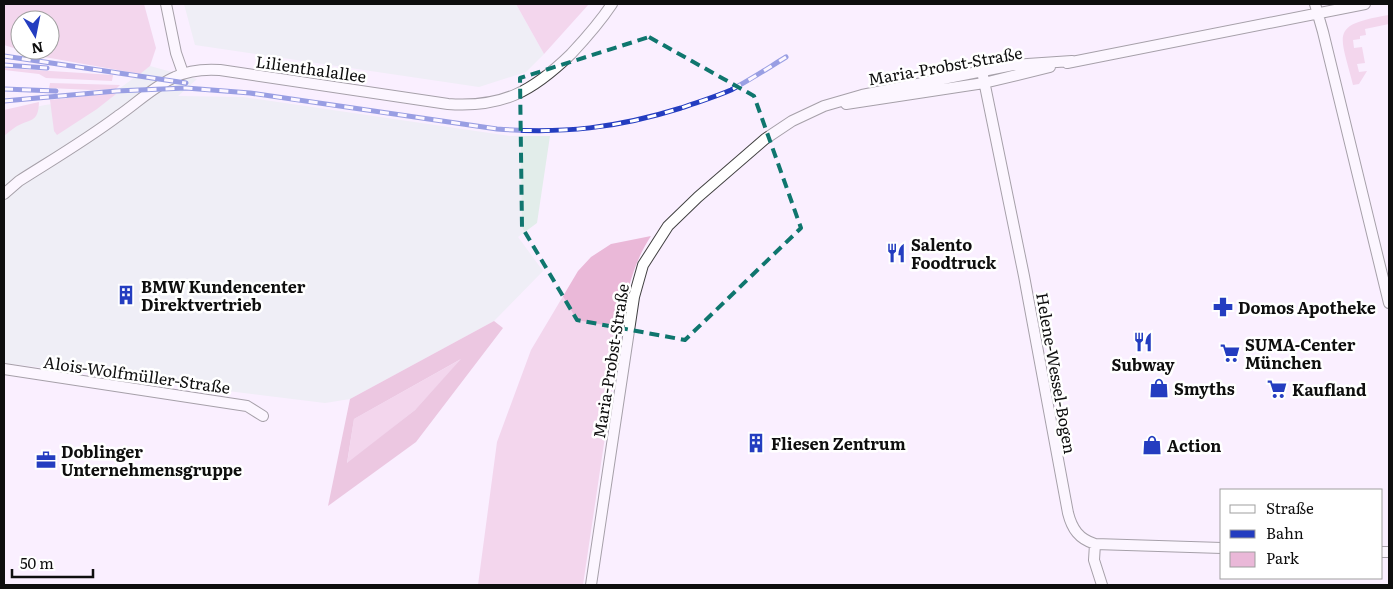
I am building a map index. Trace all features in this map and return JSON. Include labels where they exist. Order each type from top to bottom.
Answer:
[{"type":"street","points":[[166,4],[176,53],[183,73]]},
{"type":"street","name":"Lilienthalallee","points":[[4,194],[154,89],[183,73],[196,70],[220,70],[448,104],[485,104],[519,94],[542,80],[584,40],[612,4]]},
{"type":"street","name":"Maria-Probst-Straße","points":[[824,106],[859,103],[984,83],[1072,61],[1316,8],[1365,4]]},
{"type":"street","points":[[1316,8],[1389,303]]},
{"type":"street","name":"Maria-Probst-Straße","points":[[591,585],[634,297],[642,266],[668,226],[698,197],[766,139],[792,121],[824,106],[862,95],[1013,65],[1072,61]]},
{"type":"street","name":"Helene-Wessel-Bogen","points":[[982,71],[1024,276],[1068,514],[1076,533],[1094,544]]},
{"type":"street","name":"Alois-Wolfmüller-Straße","points":[[4,369],[247,406],[263,416]]},
{"type":"street","points":[[1102,585],[1094,560],[1094,544],[1220,548]]},
{"type":"highlighted area","points":[[649,37],[754,96],[801,228],[685,340],[577,320],[522,227],[520,78]]},
{"type":"shaded area","points":[[184,4],[516,4],[544,54],[526,72],[479,87],[195,45]]},
{"type":"shaded area","points":[[150,66],[197,79],[178,96],[243,97],[510,136],[550,136],[537,223],[518,237],[543,271],[494,321],[350,399],[325,403],[4,363],[4,114],[45,105],[108,97]]},
{"type":"shaded area","points":[[494,321],[503,328],[416,442],[328,506],[350,399]],"holes":[[[461,359],[415,410],[347,463],[354,419]]]},
{"type":"green space","points":[[4,4],[144,4],[156,48],[150,66],[140,74],[60,60],[60,10],[10,10],[10,47],[4,45]]},
{"type":"green space","points":[[516,4],[589,4],[544,54]]},
{"type":"green space","points":[[1389,15],[1389,24],[1365,29],[1366,35],[1360,36],[1360,39],[1353,40],[1354,48],[1362,47],[1365,63],[1357,64],[1359,72],[1367,71],[1359,84],[1353,85],[1343,43],[1344,34],[1348,28],[1356,23]]},
{"type":"green space","points":[[4,68],[113,75],[112,81],[46,78],[39,74],[4,70]]},
{"type":"green space","points":[[50,83],[120,85],[116,89],[92,90],[49,88]]},
{"type":"green space","points":[[116,94],[97,109],[57,135],[54,131],[50,100]]},
{"type":"green space","points":[[39,102],[34,118],[17,126],[4,136],[4,110]]},
{"type":"green space","points":[[651,236],[635,268],[625,302],[583,585],[478,585],[497,442],[531,350],[578,271],[591,257],[611,244]]},
{"type":"green space","points":[[463,358],[415,410],[347,464],[354,419]]},
{"type":"railway","points":[[4,56],[186,83]]},
{"type":"railway","points":[[4,101],[116,91],[186,88],[250,93],[497,129],[567,130],[612,125],[681,108],[731,90],[786,57]]},
{"type":"railway","points":[[4,65],[47,68]]},
{"type":"railway","points":[[4,89],[56,91]]},
{"type":"place","name":"Salento Foodtruck","points":[[896,253]]},
{"type":"place","name":"BMW Kundencenter Direktvertrieb","points":[[126,295]]},
{"type":"place","name":"Domos Apotheke","points":[[1223,307]]},
{"type":"place","name":"Subway","points":[[1143,342]]},
{"type":"place","name":"SUMA-Center München","points":[[1230,353]]},
{"type":"place","name":"Smyths","points":[[1159,388]]},
{"type":"place","name":"Kaufland","points":[[1277,389]]},
{"type":"place","name":"Fliesen Zentrum","points":[[756,443]]},
{"type":"place","name":"Action","points":[[1152,445]]},
{"type":"place","name":"Doblinger Unternehmensgruppe","points":[[46,460]]}]
